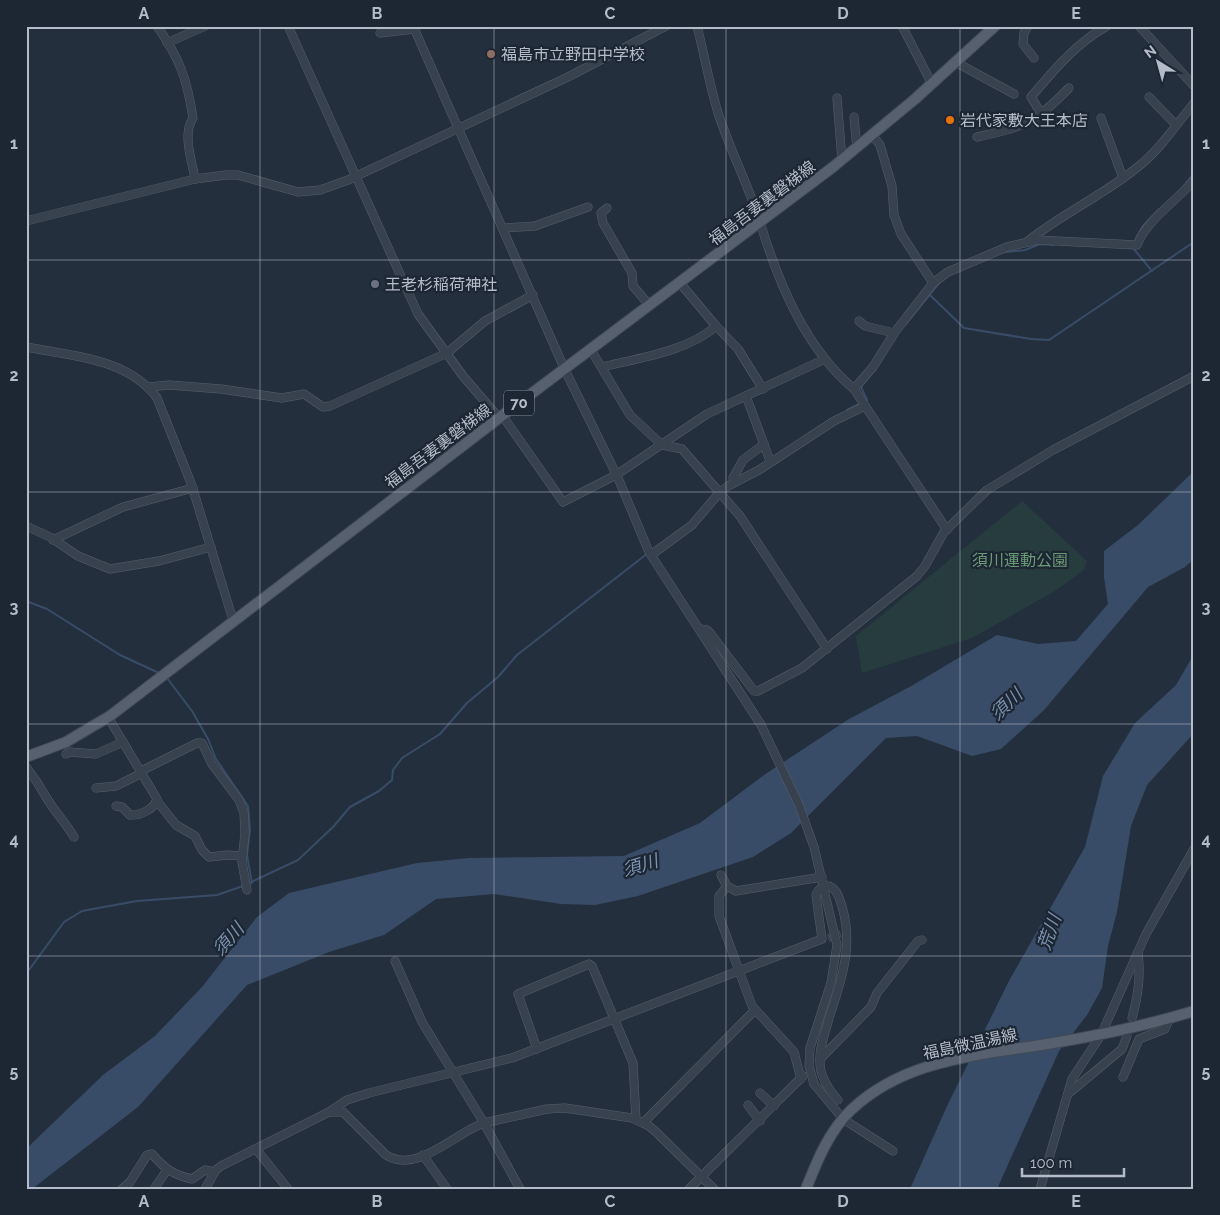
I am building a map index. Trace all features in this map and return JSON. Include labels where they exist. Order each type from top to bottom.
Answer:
[{"type":"main road","name":"福島吾妻裏磐梯線","points":[[26,757],[66,742],[108,717],[233,620],[873,136],[957,63],[995,26]]},
{"type":"main road","name":"福島微温湯線","points":[[806,1189],[831,1135],[843,1119],[869,1096],[898,1077],[938,1062],[1071,1040],[1194,1011]]},
{"type":"street","points":[[157,26],[179,61],[186,78],[193,118],[188,124],[188,138],[195,179]]},
{"type":"street","points":[[167,44],[205,26]]},
{"type":"street","points":[[288,26],[418,314],[463,376],[524,443],[563,502],[616,475],[707,414],[826,359]]},
{"type":"street","points":[[26,220],[195,179],[226,174],[238,175],[287,190],[308,192],[320,190],[356,176],[459,129],[568,77],[666,26]]},
{"type":"street","points":[[697,26],[720,117],[772,258],[798,319],[840,378],[854,389],[946,530]]},
{"type":"street","points":[[902,26],[932,84]]},
{"type":"street","points":[[1028,26],[1024,33],[1023,44],[1034,58]]},
{"type":"street","points":[[1041,113],[1031,97],[1059,64],[1098,31],[1107,26]]},
{"type":"street","points":[[1139,26],[1194,86]]},
{"type":"street","points":[[380,33],[413,28],[651,555],[761,725],[780,762],[799,805],[822,877],[837,945],[831,983],[812,1036],[809,1066],[817,1090],[843,1119],[893,1151]]},
{"type":"street","points":[[957,63],[1014,94]]},
{"type":"street","points":[[977,137],[1018,128],[1050,108],[1069,88]]},
{"type":"street","points":[[1149,97],[1176,125]]},
{"type":"street","points":[[837,98],[842,160]]},
{"type":"street","points":[[1026,242],[1063,215],[1094,198],[1123,178],[1157,149],[1194,103]]},
{"type":"street","points":[[854,117],[857,148]]},
{"type":"street","points":[[1101,118],[1123,178]]},
{"type":"street","points":[[873,136],[880,145],[892,186],[894,215],[901,234],[933,283]]},
{"type":"street","points":[[854,389],[873,367],[894,333],[933,283],[948,272],[993,252],[1026,242],[1060,240],[1133,244],[1153,219],[1179,197],[1194,180]]},
{"type":"street","points":[[503,228],[535,226],[588,207]]},
{"type":"street","points":[[607,208],[601,213],[603,223],[632,273],[633,286],[650,306]]},
{"type":"street","points":[[680,283],[738,350],[763,389]]},
{"type":"street","points":[[149,387],[169,385],[221,389],[282,398],[304,394],[323,407],[447,353],[484,321],[533,295]]},
{"type":"street","points":[[859,321],[865,326],[894,333]]},
{"type":"street","points":[[602,367],[690,343],[706,335],[716,326]]},
{"type":"street","points":[[26,347],[108,363],[149,387],[157,398],[193,488],[233,620]]},
{"type":"street","points":[[591,350],[630,414],[662,445],[682,449],[740,516],[827,649]]},
{"type":"street","points":[[700,629],[707,630],[710,633],[754,691],[758,691],[802,668],[917,576],[946,530],[987,490],[1053,450],[1194,376]]},
{"type":"street","points":[[746,396],[769,458]]},
{"type":"street","points":[[651,555],[692,525],[720,492],[758,470],[834,420],[865,406]]},
{"type":"street","points":[[733,478],[743,460],[764,444]]},
{"type":"street","points":[[53,540],[123,507],[193,488]]},
{"type":"street","points":[[26,526],[78,556],[110,569],[159,561],[211,547]]},
{"type":"street","points":[[108,717],[154,792],[157,801],[176,825],[196,836],[202,850],[209,857],[242,856]]},
{"type":"street","points":[[66,754],[69,752],[96,754],[123,742]]},
{"type":"street","points":[[96,788],[116,786],[197,743],[202,743],[212,764],[242,806],[245,821],[242,856],[247,890]]},
{"type":"street","points":[[26,767],[44,790],[46,796],[74,837]]},
{"type":"street","points":[[116,806],[122,807],[130,816],[136,816],[154,806],[157,801]]},
{"type":"street","points":[[1040,1189],[1072,1079],[1101,1034],[1146,934],[1194,849]]},
{"type":"street","points":[[721,875],[727,886],[736,891],[822,877]]},
{"type":"street","points":[[689,1189],[760,1121],[802,1076],[794,1052],[754,1011],[719,916],[719,896],[727,886]]},
{"type":"street","points":[[824,886],[833,888],[838,895],[844,933],[846,964],[817,1062],[820,1066],[826,1088],[838,1100]]},
{"type":"street","points":[[205,1189],[214,1172],[221,1166],[329,1112],[347,1100],[512,1058],[614,1021],[825,938],[816,896],[824,886]]},
{"type":"street","points":[[817,1062],[871,1008],[877,993],[918,941],[922,940]]},
{"type":"street","points":[[1132,1018],[1137,1001],[1140,966],[1138,952]]},
{"type":"street","points":[[395,961],[422,1022],[484,1122],[520,1189]]},
{"type":"street","points":[[537,1049],[518,994],[589,964],[592,966],[633,1063],[640,1122]]},
{"type":"street","points":[[640,1122],[754,1011]]},
{"type":"street","points":[[1123,1077],[1136,1043],[1142,1038],[1161,1032],[1170,1018]]},
{"type":"street","points":[[1067,1096],[1079,1083],[1122,1050],[1127,1036]]},
{"type":"street","points":[[760,1093],[774,1106]]},
{"type":"street","points":[[748,1105],[760,1121]]},
{"type":"street","points":[[329,1112],[343,1112],[386,1155],[394,1160],[402,1161],[441,1149],[474,1126],[484,1122],[547,1109],[565,1108],[616,1115],[640,1122],[656,1132],[714,1189]]},
{"type":"street","points":[[256,1149],[288,1189]]},
{"type":"street","points":[[122,1189],[130,1182],[147,1155],[152,1154],[167,1170],[192,1179],[205,1170],[214,1172]]},
{"type":"street","points":[[422,1155],[447,1189]]},
{"type":"street","points":[[154,1189],[167,1170]]},
{"type":"green space","name":"須川運動公園","points":[[1022,501],[1087,561],[1084,570],[1055,591],[972,638],[862,673],[856,636]]},
{"type":"water","name":"須川","points":[[1194,471],[1194,559],[1185,567],[1148,587],[1044,710],[1001,749],[972,756],[917,736],[886,738],[791,833],[753,857],[638,896],[595,905],[561,904],[494,894],[436,899],[384,935],[329,952],[247,985],[138,1107],[32,1189],[26,1189],[26,1149],[103,1075],[155,1036],[202,987],[257,917],[289,893],[417,863],[469,858],[624,856],[700,823],[764,775],[849,719],[913,685],[997,635],[1038,644],[1076,641],[1108,604],[1104,577],[1104,551],[1138,525]]},
{"type":"water","name":"荒川","points":[[1194,654],[1194,733],[1147,785],[1131,826],[1102,988],[1087,1015],[1059,1051],[997,1189],[910,1189],[948,1104],[1010,979],[1085,847],[1103,776],[1135,723],[1176,685]]},
{"type":"waterway","points":[[1186,183],[1194,173]]},
{"type":"waterway","points":[[1136,238],[1143,226],[1159,209]]},
{"type":"waterway","points":[[930,295],[964,328],[1031,339],[1049,340],[1194,242]]},
{"type":"waterway","points":[[1005,252],[1025,250],[1040,244],[1054,245]]},
{"type":"waterway","points":[[1133,248],[1152,271]]},
{"type":"waterway","points":[[905,325],[940,282]]},
{"type":"waterway","points":[[865,401],[867,400],[861,387],[866,380]]},
{"type":"waterway","points":[[847,410],[861,403]]},
{"type":"waterway","points":[[247,884],[298,860],[333,827],[350,807],[379,791],[392,780],[393,770],[402,758],[440,734],[467,703],[498,677],[517,655],[648,553]]},
{"type":"waterway","points":[[26,601],[47,609],[120,655],[159,673]]},
{"type":"waterway","points":[[167,678],[192,711],[208,739],[216,759],[248,806],[250,829],[247,855],[252,883]]},
{"type":"waterway","points":[[26,974],[64,922],[82,911],[137,901],[217,895],[243,886]]},
{"type":"tunnel","points":[[828,938],[841,934]]},
{"type":"place","name":"福島市立野田中学校","points":[[491,54]]},
{"type":"place","name":"岩代家敷大王本店","points":[[950,120]]},
{"type":"place","name":"王老杉稲荷神社","points":[[375,284]]}]
